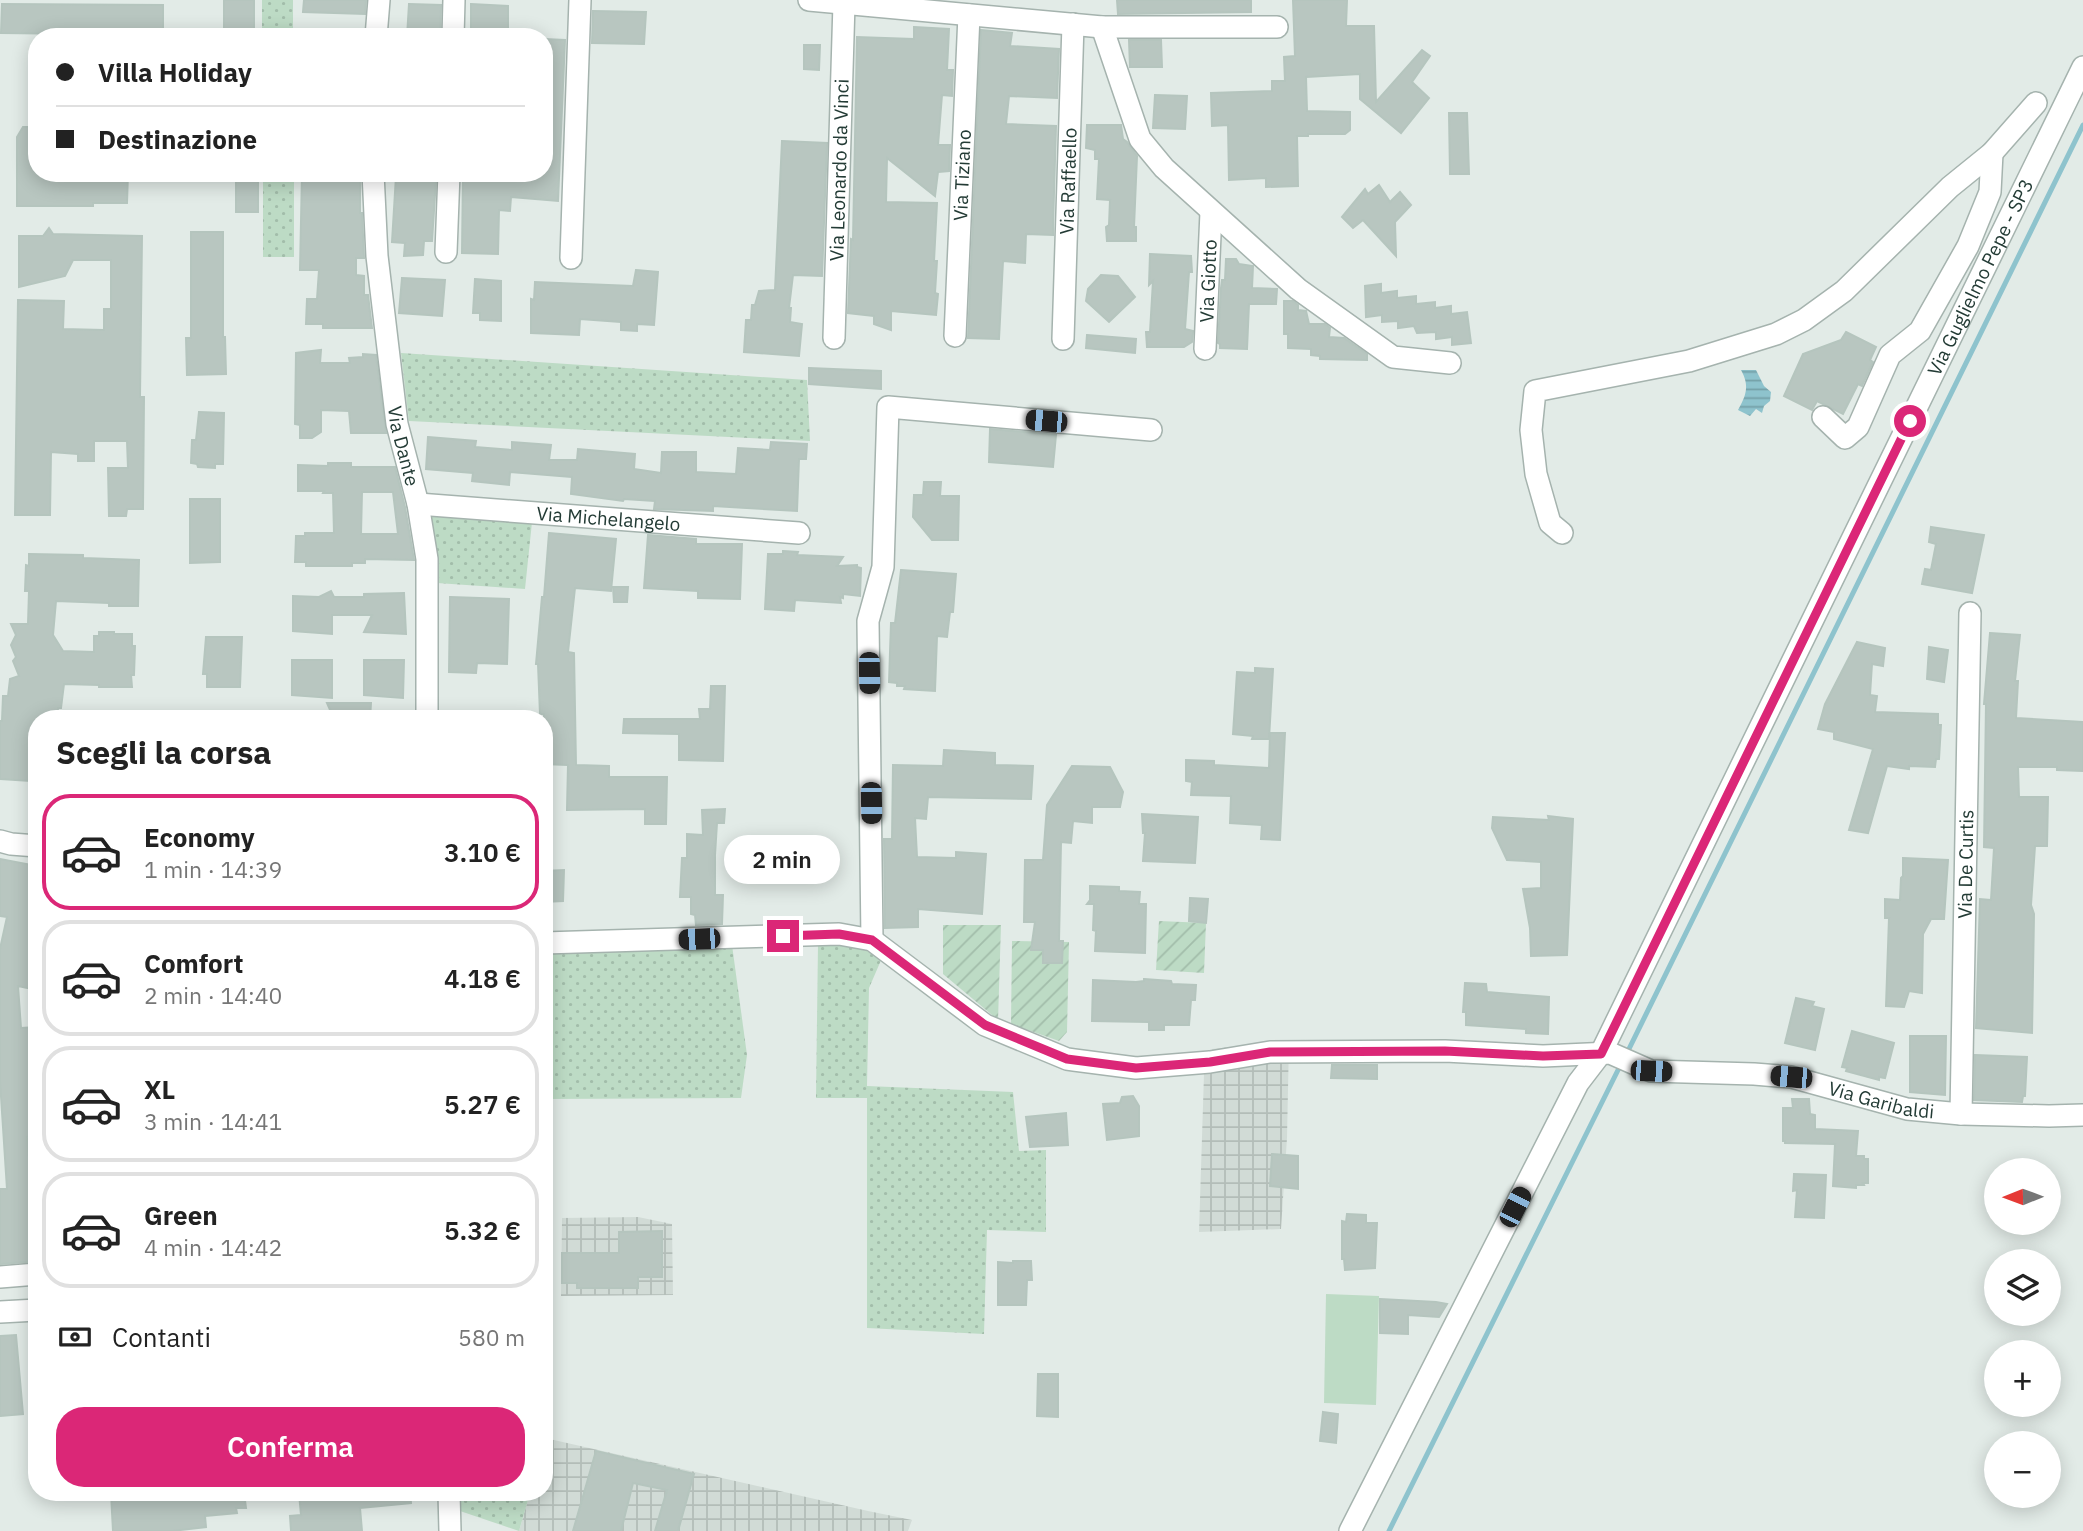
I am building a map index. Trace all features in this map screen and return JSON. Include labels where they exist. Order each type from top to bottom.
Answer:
[{"type":"street","points":[[377,28],[379,0]]},
{"type":"street","points":[[453,28],[454,0]]},
{"type":"street","points":[[571,258],[580,0]]},
{"type":"street","points":[[809,0],[1101,27],[1277,27]]},
{"type":"street","name":"Via Leonardo da Vinci","points":[[834,338],[844,3]]},
{"type":"street","name":"Via Tiziano","points":[[954,336],[969,15]]},
{"type":"street","name":"Via Raffaello","points":[[1063,339],[1073,24]]},
{"type":"street","points":[[1101,27],[1140,139],[1164,168],[1298,289],[1393,357],[1450,363]]},
{"type":"street","name":"Via Guglielmo Pepe - SP3","points":[[1350,1531],[1578,1083],[1606,1053],[2083,67]]},
{"type":"street","points":[[1562,533],[1550,523],[1536,474],[1531,430],[1535,391],[1689,361],[1776,334],[1804,320],[1844,291],[1950,187],[1992,153],[2039,103],[2056,101],[2065,104]]},
{"type":"street","points":[[1823,417],[1845,438],[1858,427],[1890,355],[1920,331],[1968,246],[1990,192],[1992,153]]},
{"type":"street","name":"Via Dante","points":[[373,182],[377,256],[397,424],[418,504],[427,559],[427,710]]},
{"type":"street","points":[[446,252],[449,182]]},
{"type":"street","name":"Via Giotto","points":[[1205,349],[1211,212]]},
{"type":"street","points":[[872,940],[868,621],[883,567],[888,407],[1151,430]]},
{"type":"street","name":"Via Michelangelo","points":[[418,504],[799,533]]},
{"type":"street","name":"Via De Curtis","points":[[1961,1114],[1970,613]]},
{"type":"street","points":[[0,841],[28,845]]},
{"type":"street","points":[[553,943],[839,934],[872,940],[985,1025],[1067,1059],[1136,1068],[1210,1062],[1270,1052],[1445,1051],[1543,1056],[1606,1053]]},
{"type":"street","name":"Via Garibaldi","points":[[1606,1053],[1651,1071],[1791,1077],[1907,1108],[1961,1114],[2083,1115]]},
{"type":"street","points":[[0,1277],[28,1275]]},
{"type":"street","points":[[0,1312],[28,1310]]},
{"type":"street","points":[[449,1501],[450,1531]]},
{"type":"shaded area","points":[[1289,1041],[1287,1138],[1281,1229],[1199,1232],[1204,1074],[1213,1071],[1212,1049]]},
{"type":"shaded area","points":[[638,1217],[672,1224],[673,1295],[561,1296],[562,1218]]},
{"type":"shaded area","points":[[553,1440],[912,1520],[908,1531],[519,1531],[528,1501],[553,1501]]},
{"type":"green space","points":[[262,0],[293,0],[293,28],[262,28]]},
{"type":"green space","points":[[263,182],[294,182],[294,257],[263,257]]},
{"type":"green space","points":[[401,353],[807,380],[810,441],[409,421]]},
{"type":"green space","points":[[428,515],[532,522],[525,589],[437,583]]},
{"type":"green space","points":[[1159,921],[1206,923],[1204,973],[1156,970]]},
{"type":"green space","points":[[943,925],[1001,925],[998,1020],[943,974]]},
{"type":"green space","points":[[1012,941],[1069,942],[1067,1032],[1059,1041],[1011,1024]]},
{"type":"green space","points":[[818,944],[860,947],[882,958],[869,988],[867,1086],[1013,1092],[1019,1151],[1046,1150],[1046,1232],[987,1230],[984,1334],[867,1328],[867,1098],[816,1098]]},
{"type":"green space","points":[[732,945],[747,1055],[741,1098],[553,1099],[553,952]]},
{"type":"green space","points":[[1326,1294],[1379,1296],[1376,1405],[1324,1403]]},
{"type":"green space","points":[[460,1501],[528,1501],[519,1531],[460,1511]]},
{"type":"water","points":[[1741,370],[1756,370],[1764,386],[1771,392],[1770,401],[1764,406],[1762,413],[1756,409],[1750,416],[1738,410],[1746,391]]},
{"type":"building","points":[[224,0],[254,0],[254,28],[224,28]]},
{"type":"building","points":[[304,0],[366,0],[365,14],[303,12]]},
{"type":"building","points":[[1117,0],[1251,0],[1251,12],[1118,14]]},
{"type":"building","points":[[1293,0],[1347,0],[1346,26],[1374,26],[1376,102],[1422,50],[1430,56],[1412,82],[1429,98],[1401,133],[1360,99],[1360,74],[1306,77],[1307,111],[1350,112],[1350,130],[1345,134],[1297,136],[1298,186],[1266,187],[1266,178],[1229,180],[1228,125],[1212,126],[1211,93],[1272,91],[1272,81],[1285,81],[1284,57],[1295,56]]},
{"type":"building","points":[[2,4],[163,5],[163,28],[28,28],[28,33],[1,33]]},
{"type":"building","points":[[409,4],[441,5],[440,28],[408,28]]},
{"type":"building","points":[[471,4],[508,6],[508,28],[471,28]]},
{"type":"building","points":[[593,11],[646,12],[644,44],[592,43]]},
{"type":"building","points":[[914,27],[949,29],[947,70],[953,70],[952,96],[942,95],[938,145],[950,145],[949,171],[938,172],[935,196],[887,158],[886,202],[937,203],[934,261],[937,261],[936,315],[891,311],[891,330],[874,324],[874,316],[848,313],[851,239],[853,240],[857,37],[914,39]]},
{"type":"building","points":[[981,30],[1012,33],[1010,46],[1059,49],[1057,98],[1009,96],[1006,124],[1056,126],[1053,235],[1026,234],[1025,263],[1003,261],[999,339],[968,338]]},
{"type":"building","points":[[553,39],[565,40],[558,201],[511,197],[510,211],[499,210],[498,254],[462,253],[463,182],[553,182]]},
{"type":"building","points":[[1129,40],[1161,40],[1162,67],[1130,67]]},
{"type":"building","points":[[804,45],[820,45],[819,70],[804,69]]},
{"type":"building","points":[[1155,95],[1187,96],[1185,129],[1153,128]]},
{"type":"building","points":[[1449,113],[1467,113],[1469,174],[1450,174]]},
{"type":"building","points":[[1087,125],[1121,125],[1123,139],[1137,156],[1134,227],[1136,241],[1107,241],[1110,200],[1097,199],[1099,159],[1095,159],[1095,150],[1086,148]]},
{"type":"building","points":[[23,127],[28,127],[28,182],[128,182],[127,203],[17,206],[17,137]]},
{"type":"building","points":[[782,141],[827,143],[822,276],[793,275],[790,322],[802,324],[799,356],[744,352],[746,320],[751,320],[752,305],[755,305],[759,291],[775,290]]},
{"type":"building","points":[[236,182],[258,182],[258,212],[236,212]]},
{"type":"building","points":[[302,182],[360,182],[364,258],[356,258],[356,275],[364,276],[364,295],[368,295],[372,328],[323,328],[323,324],[306,324],[307,299],[317,299],[319,270],[300,270]]},
{"type":"building","points":[[396,182],[436,182],[432,241],[424,241],[423,255],[404,256],[405,243],[392,242]]},
{"type":"building","points":[[1379,185],[1390,202],[1400,192],[1411,205],[1395,222],[1396,256],[1363,220],[1353,228],[1342,217],[1365,189],[1368,194]]},
{"type":"building","points":[[49,228],[53,234],[142,236],[140,397],[144,397],[143,509],[127,509],[126,516],[109,516],[108,468],[128,468],[127,441],[94,441],[94,461],[78,461],[78,454],[51,452],[50,515],[15,515],[18,300],[64,301],[63,329],[104,330],[104,309],[111,309],[111,260],[73,260],[65,276],[19,287],[19,236],[43,236]]},
{"type":"building","points":[[191,232],[223,232],[223,337],[226,374],[187,375],[186,338],[191,338]]},
{"type":"building","points":[[1150,254],[1191,256],[1192,272],[1189,272],[1185,329],[1193,331],[1192,342],[1184,347],[1147,347],[1146,332],[1150,332],[1153,281],[1149,285]]},
{"type":"building","points":[[1226,259],[1236,259],[1239,264],[1253,266],[1252,288],[1277,289],[1276,304],[1249,304],[1247,349],[1220,348],[1218,343],[1221,288],[1222,280],[1225,280]]},
{"type":"building","points":[[636,270],[658,272],[654,325],[637,324],[637,331],[621,330],[621,322],[580,319],[579,335],[531,333],[531,299],[534,300],[535,282],[633,286]]},
{"type":"building","points":[[1101,275],[1118,276],[1135,297],[1109,322],[1086,301],[1088,289]]},
{"type":"building","points":[[402,278],[445,280],[442,316],[399,313]]},
{"type":"building","points":[[475,279],[501,281],[501,321],[480,320],[480,313],[473,313]]},
{"type":"building","points":[[1381,284],[1381,293],[1397,291],[1397,298],[1416,296],[1416,304],[1435,302],[1435,308],[1451,306],[1451,314],[1467,312],[1471,343],[1452,345],[1452,337],[1436,339],[1436,332],[1417,333],[1414,326],[1398,328],[1398,321],[1382,322],[1382,315],[1366,317],[1365,286]]},
{"type":"building","points":[[1284,301],[1293,301],[1298,305],[1298,310],[1306,311],[1309,324],[1325,324],[1330,328],[1329,337],[1344,338],[1367,354],[1367,360],[1320,359],[1320,356],[1311,355],[1311,349],[1288,348],[1288,334],[1284,334]]},
{"type":"building","points":[[1846,332],[1876,347],[1870,360],[1873,362],[1862,386],[1858,384],[1843,414],[1817,401],[1812,410],[1784,396],[1803,354],[1841,340]]},
{"type":"building","points":[[1087,335],[1136,339],[1135,353],[1086,348]]},
{"type":"building","points":[[321,350],[320,363],[350,363],[349,358],[363,357],[363,354],[376,355],[386,433],[351,433],[349,411],[321,410],[321,432],[312,438],[300,438],[300,425],[295,424],[296,353]]},
{"type":"building","points":[[809,368],[881,371],[881,389],[809,384]]},
{"type":"building","points":[[199,412],[224,413],[223,464],[215,464],[215,468],[198,467],[197,464],[191,463],[192,440],[196,440]]},
{"type":"building","points":[[990,429],[1056,435],[1053,467],[989,462]]},
{"type":"building","points":[[428,437],[476,441],[475,447],[512,450],[512,442],[551,445],[549,460],[577,460],[578,449],[635,454],[634,469],[661,473],[662,452],[696,452],[696,472],[736,474],[738,448],[770,450],[771,442],[807,444],[806,459],[799,459],[797,511],[713,506],[713,511],[654,509],[655,501],[623,501],[571,494],[572,477],[510,472],[509,485],[472,481],[473,473],[426,469]]},
{"type":"building","points":[[328,463],[351,463],[351,467],[395,467],[414,560],[365,559],[365,563],[352,563],[352,566],[306,566],[306,562],[295,562],[296,536],[305,536],[305,533],[334,533],[333,493],[298,491],[298,465],[328,466]],"holes":[[[362,492],[393,492],[398,534],[361,534]]]},
{"type":"building","points":[[924,482],[941,482],[940,496],[959,496],[958,540],[932,540],[913,517],[914,495],[923,495]]},
{"type":"building","points":[[190,499],[220,499],[220,562],[190,563]]},
{"type":"building","points":[[1931,527],[1984,535],[1972,593],[1922,584],[1925,569],[1931,570],[1936,544],[1929,542]]},
{"type":"building","points":[[549,533],[616,539],[611,591],[575,588],[568,652],[574,653],[576,765],[609,766],[609,777],[667,777],[666,824],[645,824],[645,809],[567,810],[568,765],[553,764],[553,710],[540,710],[536,664]]},
{"type":"building","points":[[648,535],[696,539],[696,544],[742,544],[740,599],[698,598],[698,591],[644,588]]},
{"type":"building","points":[[783,551],[798,552],[797,555],[843,557],[837,566],[857,565],[861,568],[860,596],[843,594],[843,598],[840,597],[841,603],[795,600],[794,611],[765,609],[768,554],[783,554]]},
{"type":"building","points":[[29,554],[139,560],[138,606],[56,601],[53,635],[63,651],[94,652],[94,636],[99,636],[99,632],[132,634],[132,646],[135,646],[134,675],[131,675],[132,687],[64,684],[61,708],[28,710],[28,781],[0,779],[3,696],[8,696],[10,679],[19,676],[13,661],[16,657],[11,645],[16,635],[11,624],[28,624],[29,591],[25,591],[26,565],[29,566]]},
{"type":"building","points":[[901,570],[956,574],[953,612],[950,612],[947,637],[937,636],[935,691],[904,689],[905,686],[889,682],[891,623],[895,623]]},
{"type":"building","points":[[613,587],[628,587],[627,602],[614,602]]},
{"type":"building","points":[[331,591],[334,597],[404,593],[406,634],[364,632],[372,615],[332,615],[332,634],[293,631],[293,596],[319,597]]},
{"type":"building","points":[[450,597],[509,599],[507,664],[477,663],[476,673],[449,672]]},
{"type":"building","points":[[1990,633],[2020,635],[2015,681],[2018,681],[2016,718],[2083,722],[2083,771],[2057,770],[2057,767],[2018,767],[2019,797],[2048,797],[2047,846],[2035,846],[2031,905],[2034,914],[2032,1033],[1976,1028],[1980,899],[1991,900],[1994,848],[1984,847],[1984,704]]},
{"type":"building","points":[[206,637],[242,637],[240,687],[207,687],[207,674],[203,674]]},
{"type":"building","points":[[1857,642],[1885,648],[1883,666],[1872,664],[1870,695],[1877,696],[1875,712],[1938,714],[1938,725],[1941,725],[1939,759],[1936,759],[1935,767],[1909,766],[1909,769],[1887,766],[1868,833],[1849,830],[1873,749],[1834,739],[1834,732],[1818,729],[1825,704]]},
{"type":"building","points":[[1929,647],[1948,650],[1944,682],[1927,679]]},
{"type":"building","points":[[292,660],[332,660],[332,698],[292,695]]},
{"type":"building","points":[[364,660],[404,660],[403,698],[364,695]]},
{"type":"building","points":[[1255,668],[1273,669],[1269,739],[1252,739],[1253,736],[1233,734],[1237,672],[1255,673]]},
{"type":"building","points":[[711,686],[725,686],[723,761],[679,760],[679,734],[623,733],[624,719],[700,719],[699,709],[710,709]]},
{"type":"building","points":[[327,703],[371,703],[371,710],[330,710]]},
{"type":"building","points":[[1270,733],[1285,733],[1280,840],[1261,839],[1262,825],[1230,823],[1231,796],[1191,795],[1192,782],[1186,781],[1186,760],[1214,761],[1214,765],[1269,768]]},
{"type":"building","points":[[944,750],[995,753],[995,765],[1033,766],[1031,799],[928,797],[926,819],[915,818],[917,857],[956,858],[956,852],[986,854],[982,914],[918,909],[918,927],[885,928],[884,839],[892,839],[893,765],[943,766]]},
{"type":"building","points":[[1072,766],[1110,767],[1123,792],[1120,807],[1092,807],[1092,823],[1073,821],[1071,843],[1061,842],[1059,941],[1063,941],[1062,963],[1043,963],[1043,950],[1031,950],[1035,922],[1024,922],[1025,860],[1043,860],[1047,805]]},
{"type":"building","points":[[725,809],[724,823],[717,823],[715,855],[715,895],[723,895],[722,924],[696,925],[695,915],[691,914],[691,897],[680,897],[682,858],[687,858],[687,834],[703,835],[702,810]]},
{"type":"building","points":[[1142,814],[1198,817],[1195,863],[1143,861],[1145,833]]},
{"type":"building","points":[[1548,816],[1573,819],[1567,955],[1531,956],[1530,928],[1523,889],[1541,888],[1541,862],[1507,860],[1492,828],[1493,817],[1549,820]]},
{"type":"building","points":[[1903,858],[1948,860],[1944,919],[1931,919],[1923,934],[1922,993],[1909,991],[1904,1007],[1886,1006],[1889,918],[1885,918],[1885,899],[1900,900]]},
{"type":"building","points":[[0,859],[28,864],[28,988],[18,986],[21,1028],[28,1028],[28,1262],[0,1264],[0,1189],[7,1189],[0,1081],[0,949],[7,917],[0,916]]},
{"type":"building","points":[[564,870],[563,901],[553,902],[553,871]]},
{"type":"building","points":[[1090,886],[1119,887],[1119,891],[1140,892],[1139,904],[1146,904],[1145,953],[1095,951],[1094,904],[1087,904],[1090,900]]},
{"type":"building","points":[[1190,898],[1208,899],[1206,923],[1189,921]]},
{"type":"building","points":[[1144,979],[1196,985],[1195,1000],[1191,1000],[1189,1025],[1164,1025],[1164,1030],[1149,1030],[1149,1022],[1092,1021],[1093,980],[1136,982]]},
{"type":"building","points":[[1465,983],[1486,984],[1487,992],[1549,997],[1548,1034],[1526,1033],[1526,1029],[1466,1025],[1466,1012],[1463,1012]]},
{"type":"building","points":[[1796,998],[1814,1002],[1812,1006],[1824,1009],[1815,1050],[1785,1043]]},
{"type":"building","points":[[1852,1031],[1894,1043],[1885,1078],[1879,1077],[1879,1080],[1846,1071],[1847,1068],[1842,1067]]},
{"type":"building","points":[[1910,1036],[1946,1036],[1945,1095],[1910,1092]]},
{"type":"building","points":[[1975,1055],[2027,1057],[2025,1096],[2022,1102],[1974,1100]]},
{"type":"building","points":[[1332,1065],[1377,1065],[1377,1079],[1331,1078]]},
{"type":"building","points":[[1133,1096],[1139,1106],[1139,1136],[1107,1140],[1103,1104],[1120,1103],[1122,1097]]},
{"type":"building","points":[[1792,1099],[1809,1099],[1810,1114],[1815,1115],[1815,1129],[1858,1131],[1856,1156],[1868,1159],[1868,1183],[1856,1185],[1856,1188],[1833,1186],[1835,1144],[1783,1141],[1783,1108],[1793,1108]]},
{"type":"building","points":[[1066,1113],[1068,1145],[1030,1147],[1026,1117]]},
{"type":"building","points":[[1272,1154],[1298,1156],[1298,1189],[1270,1186]]},
{"type":"building","points":[[1794,1174],[1826,1175],[1824,1218],[1795,1217],[1797,1190],[1793,1191]]},
{"type":"building","points":[[1347,1214],[1366,1215],[1366,1223],[1377,1223],[1375,1268],[1345,1270],[1342,1259],[1342,1221],[1346,1222]]},
{"type":"building","points":[[662,1231],[662,1277],[638,1277],[638,1288],[577,1288],[577,1283],[562,1283],[562,1253],[619,1253],[619,1232]]},
{"type":"building","points":[[1031,1261],[1032,1280],[1027,1280],[1026,1305],[998,1305],[998,1262]]},
{"type":"building","points":[[1380,1299],[1447,1304],[1439,1317],[1408,1315],[1408,1334],[1380,1333]]},
{"type":"building","points":[[16,1335],[23,1414],[0,1416],[0,1336]]},
{"type":"building","points":[[1038,1374],[1058,1374],[1058,1417],[1037,1416]]},
{"type":"building","points":[[1323,1412],[1338,1414],[1336,1443],[1320,1441]]},
{"type":"building","points":[[596,1451],[694,1474],[678,1531],[655,1531],[667,1490],[633,1483],[621,1531],[573,1531]]},
{"type":"building","points":[[111,1501],[245,1501],[246,1508],[236,1508],[237,1513],[205,1516],[206,1527],[172,1531],[113,1531]]},
{"type":"building","points":[[300,1501],[411,1501],[360,1508],[362,1531],[291,1531],[290,1516],[301,1515]]},
{"type":"waterway","points":[[1626,1055],[2083,125]]},
{"type":"waterway","points":[[1389,1531],[1621,1064]]},
{"type":"route","points":[[783,936],[839,934],[872,940],[985,1025],[1067,1059],[1136,1068],[1210,1062],[1270,1052],[1445,1051],[1543,1056],[1601,1054],[1910,421]]}]
